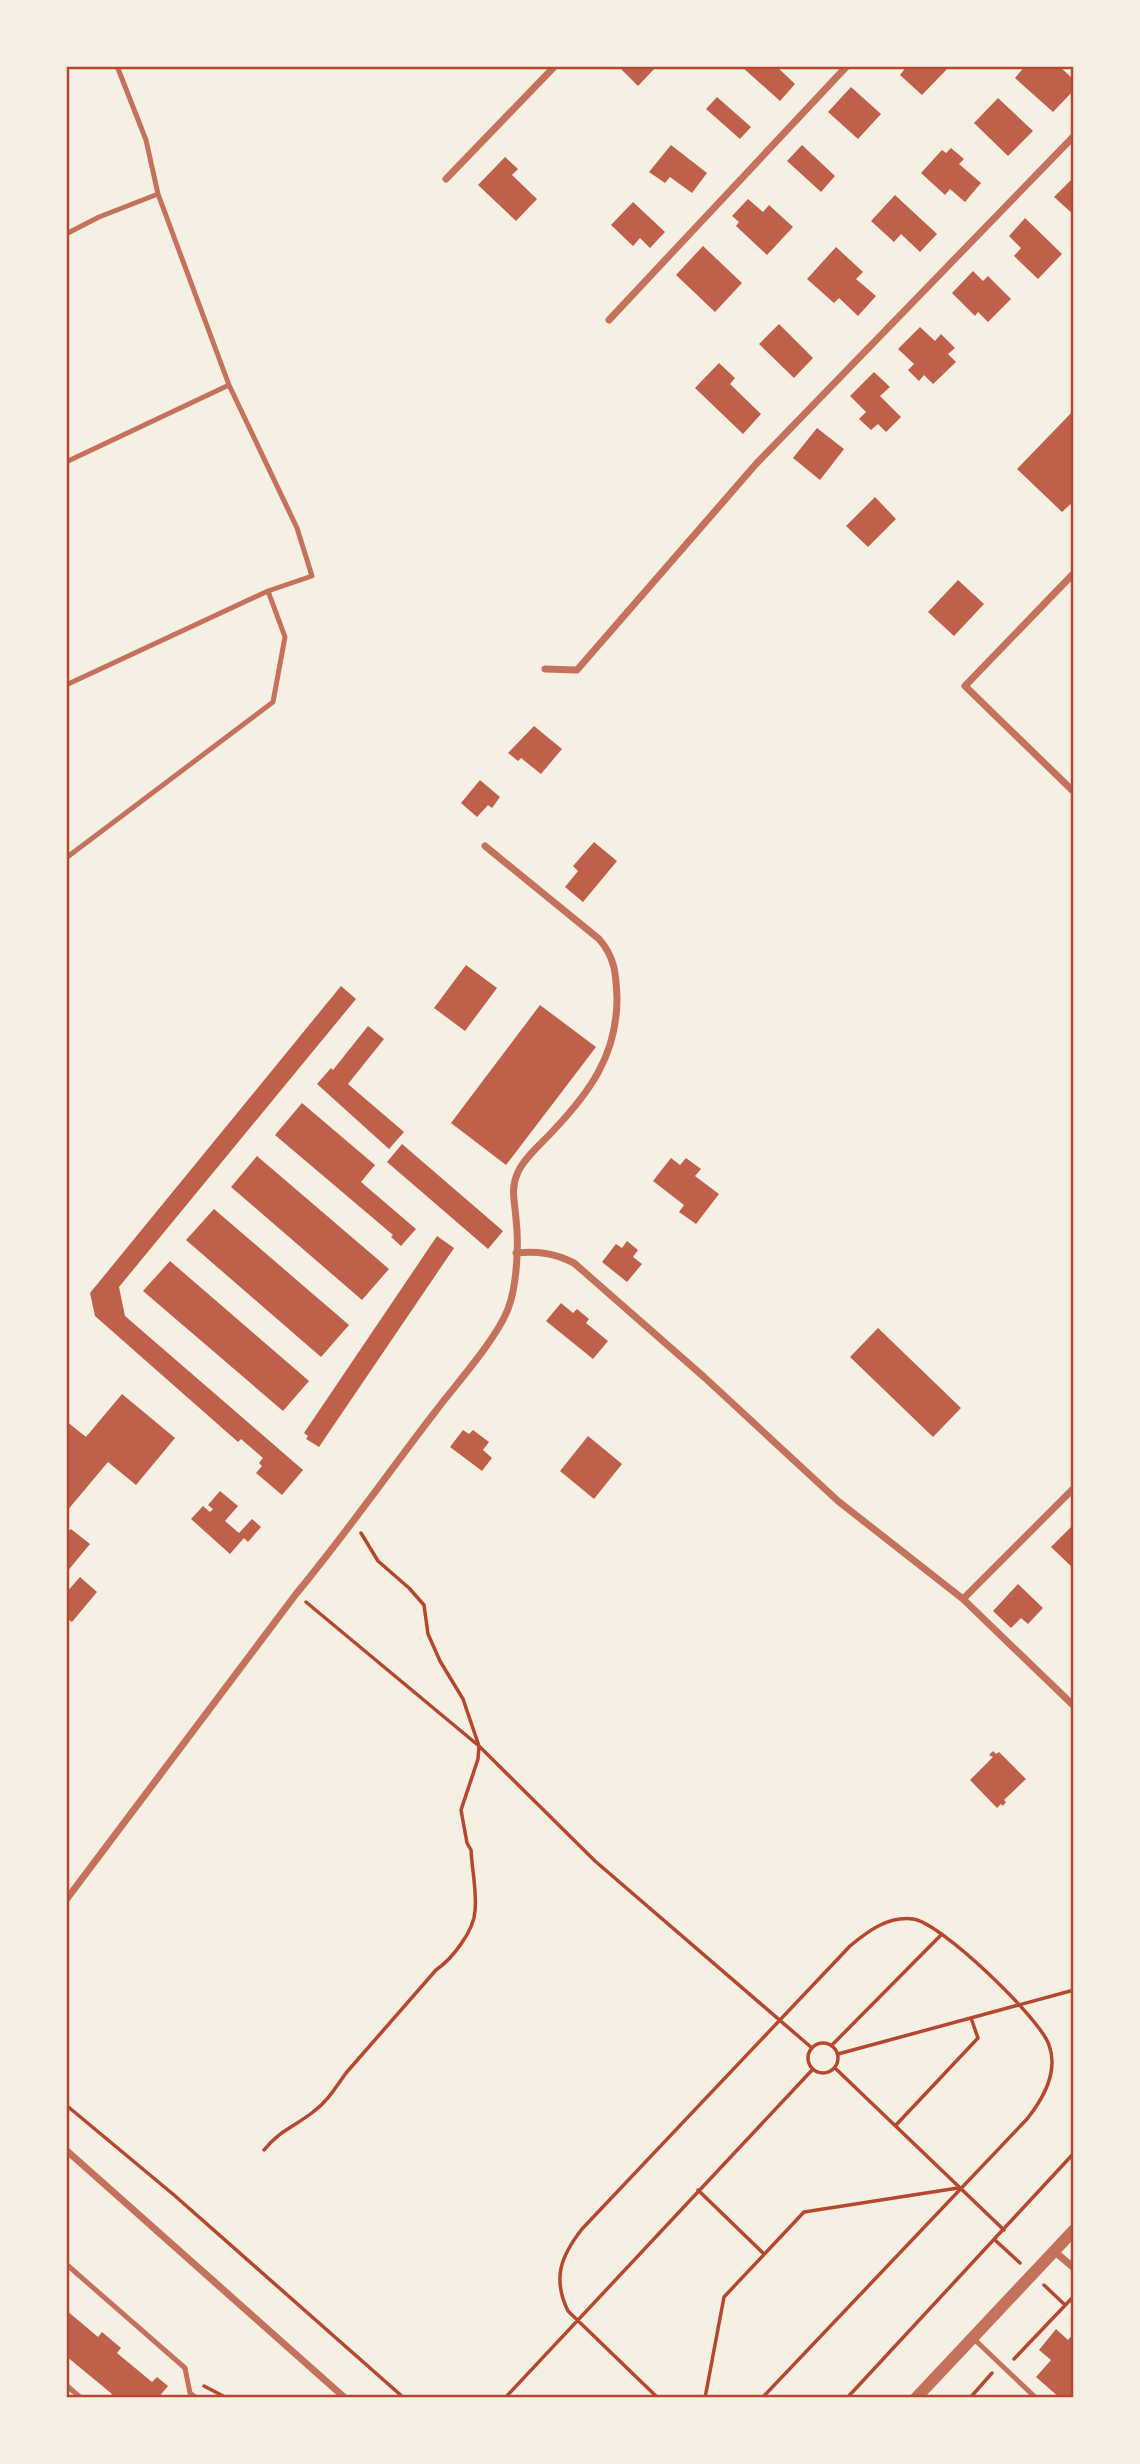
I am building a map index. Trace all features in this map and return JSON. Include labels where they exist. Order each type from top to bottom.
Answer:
[{"type":"street","points":[[446,179],[555,66]]},
{"type":"street","points":[[609,320],[846,66]]},
{"type":"street","points":[[545,669],[577,670],[756,464],[1073,136]]},
{"type":"street","points":[[1073,573],[965,686],[1073,792]]},
{"type":"street","points":[[66,1900],[500,1325],[512,1300],[516,1253],[516,1219],[512,1196],[515,1179],[525,1160],[567,1116],[600,1070],[615,1031],[616,975],[608,950],[599,939],[485,846]]},
{"type":"street","points":[[516,1253],[551,1253],[575,1263],[838,1501],[963,1599],[1073,1706]]},
{"type":"street","points":[[963,1599],[1073,1488]]},
{"type":"street","points":[[66,2150],[345,2398]]},
{"type":"street","points":[[916,2398],[1073,2230]]},
{"type":"street","points":[[1054,2250],[1073,2268]]},
{"type":"lane","points":[[66,685],[268,591],[312,576],[297,528],[229,385],[158,194],[146,140],[117,66]]},
{"type":"lane","points":[[66,234],[99,217],[158,194]]},
{"type":"lane","points":[[66,462],[229,385]]},
{"type":"lane","points":[[66,858],[273,702],[285,637],[268,591]]},
{"type":"lane","points":[[66,2264],[185,2368],[190,2393],[196,2398]]},
{"type":"lane","points":[[972,2337],[1036,2398]]},
{"type":"lane","points":[[66,2385],[81,2398]]},
{"type":"path","points":[[264,2150],[290,2125],[318,2109],[436,1970],[447,1962],[463,1942],[476,1914],[471,1850],[467,1843],[461,1810],[478,1759],[479,1746],[463,1699],[440,1661],[428,1634],[424,1605],[409,1588],[378,1562],[363,1535],[352,1524]]},
{"type":"path","points":[[296,1594],[479,1746],[594,1861],[812,2048]]},
{"type":"path","points":[[658,2398],[568,2311],[561,2297],[559,2279],[562,2260],[570,2245],[582,2229],[850,1946],[869,1930],[900,1919],[914,1919],[928,1924],[942,1934],[1020,2005],[1042,2030],[1050,2045],[1052,2060],[1048,2084],[1038,2106],[1027,2119],[762,2398]]},
{"type":"path","points":[[832,2045],[942,1934]]},
{"type":"path","points":[[838,2054],[1073,1990]]},
{"type":"path","points":[[896,2126],[978,2038],[971,2018]]},
{"type":"path","points":[[823,2043],[832,2045],[838,2054],[835,2068],[824,2073],[813,2068],[808,2059],[812,2048],[823,2043]]},
{"type":"path","points":[[505,2398],[813,2068]]},
{"type":"path","points":[[835,2068],[1004,2230]]},
{"type":"path","points":[[66,2105],[174,2195],[404,2398]]},
{"type":"path","points":[[847,2398],[1073,2152]]},
{"type":"path","points":[[705,2398],[724,2297],[804,2212],[960,2188]]},
{"type":"path","points":[[698,2190],[764,2254]]},
{"type":"path","points":[[970,2398],[1073,2296]]},
{"type":"building","points":[[618,66],[657,66],[638,86]]},
{"type":"building","points":[[741,66],[776,66],[795,84],[780,101]]},
{"type":"building","points":[[907,66],[944,66],[947,69],[922,95],[900,75]]},
{"type":"building","points":[[1025,66],[1059,66],[1074,80],[1074,90],[1053,112],[1015,78]]},
{"type":"building","points":[[851,87],[881,114],[858,139],[828,112]]},
{"type":"building","points":[[717,97],[751,127],[740,139],[706,109]]},
{"type":"building","points":[[998,98],[1033,131],[1008,156],[974,123]]},
{"type":"building","points":[[671,145],[707,173],[692,193],[670,177],[665,183],[649,172]]},
{"type":"building","points":[[802,145],[835,176],[821,192],[787,161]]},
{"type":"building","points":[[951,148],[964,159],[959,164],[981,183],[965,202],[950,189],[945,195],[921,173],[942,150],[946,153]]},
{"type":"building","points":[[505,157],[518,169],[512,175],[537,199],[516,221],[478,185]]},
{"type":"building","points":[[1074,177],[1074,215],[1054,197]]},
{"type":"building","points":[[895,195],[937,234],[920,252],[901,234],[894,242],[871,221]]},
{"type":"building","points":[[748,199],[763,212],[769,205],[793,227],[767,255],[736,226],[739,222],[732,216]]},
{"type":"building","points":[[633,202],[665,232],[650,248],[640,238],[633,246],[611,225]]},
{"type":"building","points":[[1025,218],[1062,254],[1038,279],[1014,256],[1021,248],[1009,236]]},
{"type":"building","points":[[703,246],[742,283],[715,312],[676,275]]},
{"type":"building","points":[[836,247],[863,272],[856,279],[876,296],[858,316],[839,298],[834,303],[807,279]]},
{"type":"building","points":[[973,271],[983,281],[988,276],[1011,299],[988,322],[978,312],[975,316],[952,293]]},
{"type":"building","points":[[779,324],[813,358],[794,378],[759,344]]},
{"type":"building","points":[[920,327],[935,341],[941,334],[955,348],[948,354],[956,362],[933,384],[924,375],[919,381],[908,370],[914,364],[898,349]]},
{"type":"building","points":[[719,363],[735,378],[730,384],[761,414],[743,434],[695,388]]},
{"type":"building","points":[[874,372],[890,387],[880,396],[901,417],[886,432],[878,424],[871,430],[859,419],[866,412],[850,396]]},
{"type":"building","points":[[1074,410],[1074,473],[1071,476],[1074,478],[1074,501],[1062,512],[1017,469]]},
{"type":"building","points":[[817,428],[844,449],[820,480],[793,458]]},
{"type":"building","points":[[875,497],[896,519],[868,547],[846,526]]},
{"type":"building","points":[[958,580],[984,604],[954,636],[928,612]]},
{"type":"building","points":[[534,726],[562,749],[541,774],[521,758],[518,761],[508,753]]},
{"type":"building","points":[[480,780],[500,797],[492,808],[488,805],[477,817],[461,803]]},
{"type":"building","points":[[594,842],[617,861],[583,902],[565,887],[578,871],[573,866]]},
{"type":"building","points":[[466,965],[497,988],[465,1031],[434,1008]]},
{"type":"building","points":[[341,986],[356,999],[119,1287],[125,1316],[303,1470],[282,1495],[256,1473],[262,1466],[259,1463],[263,1458],[241,1439],[238,1442],[95,1316],[90,1293]]},
{"type":"building","points":[[540,1005],[596,1047],[506,1165],[451,1123]]},
{"type":"building","points":[[368,1026],[384,1039],[348,1084],[404,1132],[389,1149],[317,1084],[331,1068],[333,1070]]},
{"type":"building","points":[[302,1103],[375,1165],[361,1182],[416,1229],[401,1246],[391,1237],[393,1235],[275,1135]]},
{"type":"building","points":[[402,1144],[503,1231],[488,1249],[387,1162]]},
{"type":"building","points":[[257,1156],[389,1269],[362,1300],[231,1187]]},
{"type":"building","points":[[671,1158],[680,1165],[686,1158],[701,1169],[695,1176],[719,1194],[696,1224],[679,1212],[684,1205],[653,1181]]},
{"type":"building","points":[[214,1209],[349,1325],[321,1357],[186,1240]]},
{"type":"building","points":[[437,1236],[454,1248],[319,1447],[306,1439],[308,1436],[304,1433]]},
{"type":"building","points":[[627,1241],[638,1250],[633,1257],[642,1264],[627,1282],[602,1262],[616,1244],[622,1248]]},
{"type":"building","points":[[170,1261],[309,1381],[283,1411],[143,1291]]},
{"type":"building","points":[[561,1303],[573,1313],[577,1309],[589,1319],[586,1323],[608,1341],[593,1359],[546,1321]]},
{"type":"building","points":[[878,1328],[961,1408],[933,1437],[850,1357]]},
{"type":"building","points":[[122,1394],[175,1438],[136,1485],[108,1462],[66,1512],[66,1421],[86,1437]]},
{"type":"building","points":[[463,1430],[469,1434],[473,1430],[489,1442],[483,1450],[492,1458],[482,1471],[450,1447]]},
{"type":"building","points":[[588,1436],[622,1464],[594,1499],[560,1471]]},
{"type":"building","points":[[220,1491],[238,1506],[225,1521],[239,1533],[252,1519],[261,1527],[248,1542],[244,1538],[230,1554],[191,1519],[203,1506],[210,1512],[213,1509],[208,1505]]},
{"type":"building","points":[[1074,1524],[1074,1569],[1051,1547]]},
{"type":"building","points":[[71,1529],[90,1544],[66,1573],[66,1533]]},
{"type":"building","points":[[80,1577],[97,1592],[72,1622],[66,1618],[66,1593]]},
{"type":"building","points":[[1018,1584],[1043,1608],[1028,1624],[1021,1618],[1011,1628],[993,1611]]},
{"type":"building","points":[[993,1751],[996,1754],[999,1752],[1026,1779],[1004,1800],[1006,1802],[1003,1806],[1001,1804],[997,1808],[970,1780],[993,1757],[989,1755]]},
{"type":"building","points":[[66,2310],[98,2337],[102,2332],[121,2348],[117,2353],[152,2382],[157,2377],[168,2386],[158,2398],[109,2398],[112,2394],[66,2356]]},
{"type":"building","points":[[1056,2329],[1068,2340],[1074,2333],[1074,2398],[1060,2398],[1036,2377],[1051,2360],[1039,2350]]}]
